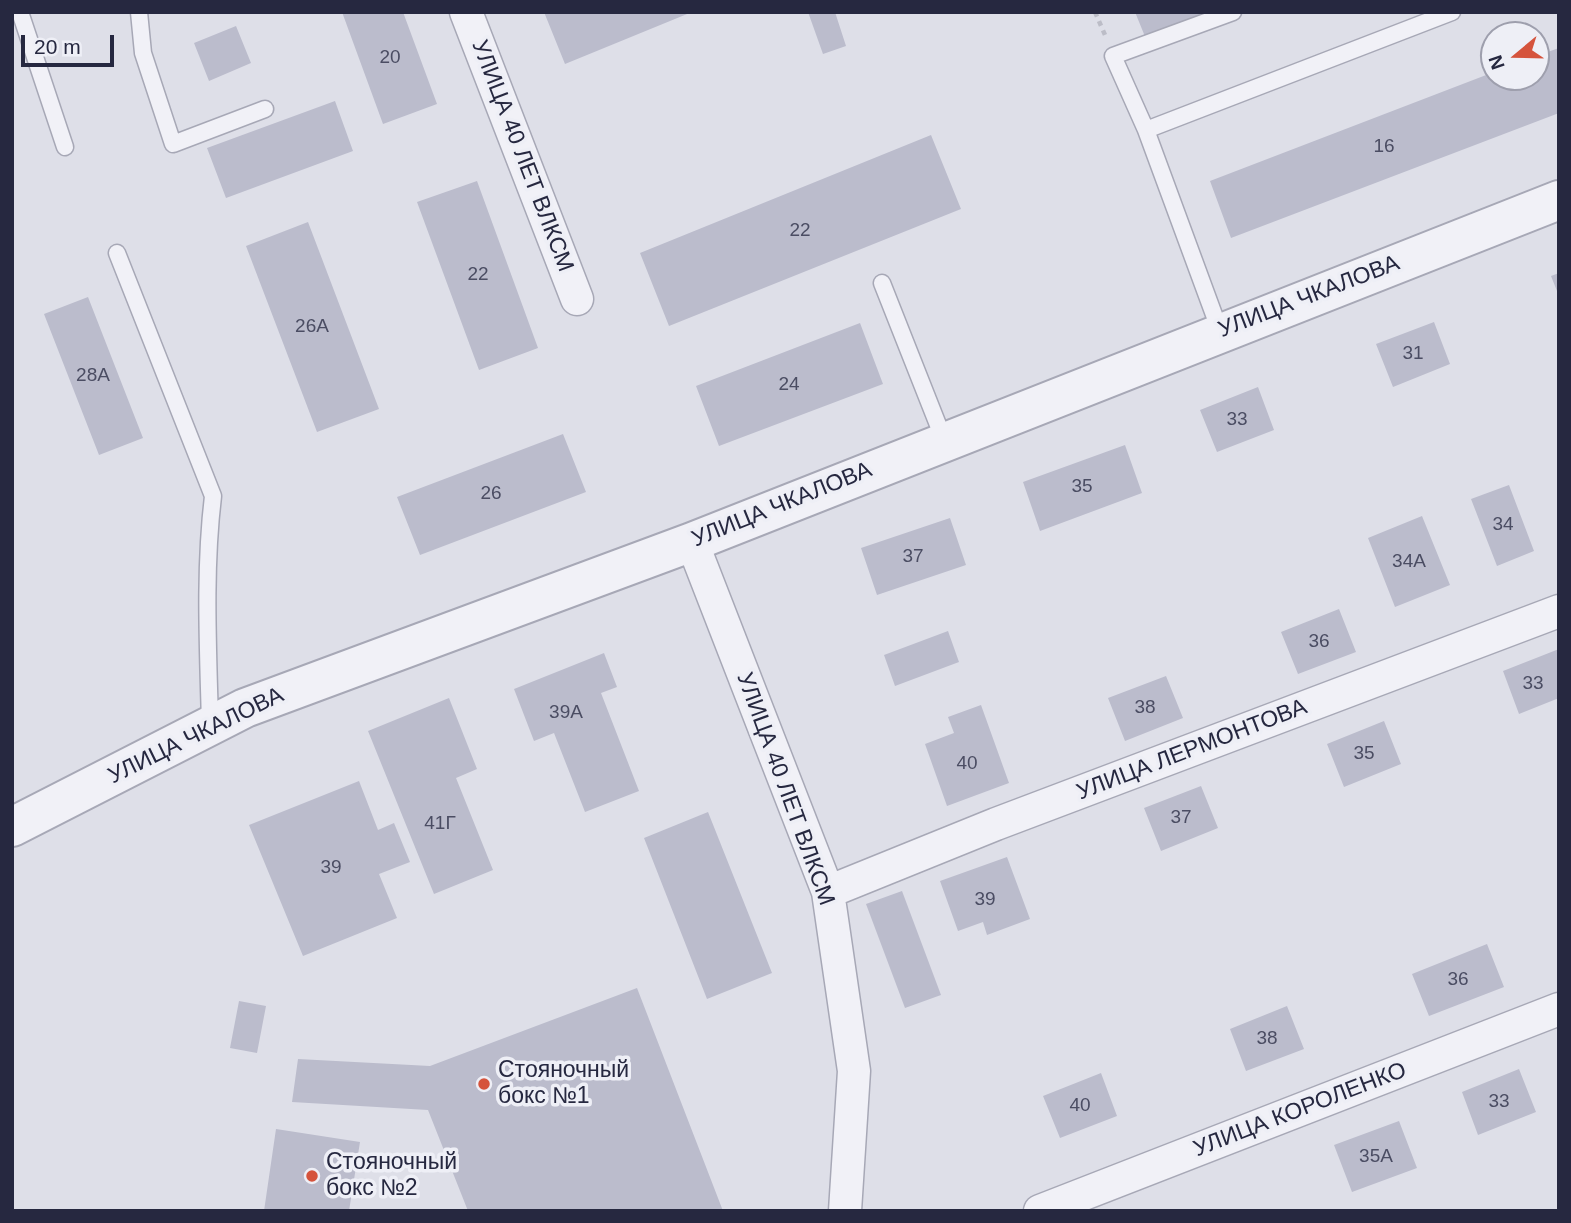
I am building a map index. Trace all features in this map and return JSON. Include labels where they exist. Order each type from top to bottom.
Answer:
[{"type":"street","name":"УЛИЦА 40 ЛЕТ ВЛКСМ","points":[[466,12],[577,299]]},
{"type":"street","name":"УЛИЦА ЧКАЛОВА","points":[[12,827],[245,708],[692,542],[1220,331],[1559,200]]},
{"type":"street","name":"УЛИЦА 40 ЛЕТ ВЛКСМ","points":[[692,542],[828,892],[854,1071],[845,1211]]},
{"type":"street","name":"УЛИЦА ЛЕРМОНТОВА","points":[[828,892],[996,824],[1559,611]]},
{"type":"street","name":"УЛИЦА КОРОЛЕНКО","points":[[1040,1211],[1559,1009]]},
{"type":"lane","points":[[20,12],[65,147]]},
{"type":"lane","points":[[139,12],[143,54],[173,144],[265,109]]},
{"type":"lane","points":[[1220,331],[1146,130],[1113,56],[1233,12]]},
{"type":"lane","points":[[1146,130],[1452,12]]},
{"type":"lane","points":[[117,253],[213,496],[208,537],[207,618],[211,726]]},
{"type":"lane","points":[[882,283],[944,440]]},
{"type":"building","points":[[342,12],[403,12],[437,104],[383,124]]},
{"type":"building","points":[[544,12],[692,12],[565,64]]},
{"type":"building","points":[[808,12],[835,12],[846,46],[823,54]]},
{"type":"building","points":[[1135,12],[1216,12],[1146,39]]},
{"type":"building","points":[[236,26],[251,63],[209,81],[194,43]]},
{"type":"building","points":[[1559,48],[1559,113],[1231,238],[1210,181],[1480,77],[1480,91],[1550,91],[1550,51]]},
{"type":"building","points":[[335,101],[353,151],[226,198],[207,148]]},
{"type":"building","points":[[931,135],[961,209],[669,326],[640,253]]},
{"type":"building","points":[[477,181],[538,348],[479,370],[417,202]]},
{"type":"building","points":[[308,222],[379,409],[317,432],[246,246]]},
{"type":"building","points":[[1559,273],[1559,296],[1551,276]]},
{"type":"building","points":[[88,297],[143,438],[99,455],[44,314]]},
{"type":"building","points":[[1434,322],[1450,364],[1393,387],[1376,344]]},
{"type":"building","points":[[860,323],[883,384],[719,446],[696,386]]},
{"type":"building","points":[[1258,387],[1274,430],[1217,452],[1200,410]]},
{"type":"building","points":[[563,434],[586,492],[420,555],[397,497]]},
{"type":"building","points":[[1125,445],[1142,493],[1040,531],[1023,482]]},
{"type":"building","points":[[1509,485],[1534,551],[1497,566],[1471,499]]},
{"type":"building","points":[[1422,516],[1450,585],[1395,607],[1368,538]]},
{"type":"building","points":[[950,518],[966,565],[877,595],[861,548]]},
{"type":"building","points":[[1339,609],[1356,652],[1298,674],[1281,632]]},
{"type":"building","points":[[948,631],[959,662],[895,686],[884,655]]},
{"type":"building","points":[[1559,649],[1559,698],[1519,714],[1503,671]]},
{"type":"building","points":[[604,653],[617,687],[601,693],[639,791],[585,812],[554,733],[534,741],[514,689]]},
{"type":"building","points":[[1166,676],[1183,718],[1125,741],[1108,698]]},
{"type":"building","points":[[449,698],[477,769],[456,778],[493,870],[434,894],[368,731]]},
{"type":"building","points":[[981,705],[1009,783],[947,806],[925,744],[954,733],[948,717]]},
{"type":"building","points":[[1384,721],[1401,764],[1344,787],[1327,744]]},
{"type":"building","points":[[359,781],[378,830],[394,823],[410,862],[379,874],[397,918],[303,956],[249,825]]},
{"type":"building","points":[[1201,786],[1218,828],[1161,851],[1144,808]]},
{"type":"building","points":[[708,812],[772,973],[707,999],[644,838]]},
{"type":"building","points":[[1007,857],[1030,919],[987,935],[983,922],[958,931],[940,881]]},
{"type":"building","points":[[902,891],[941,995],[905,1008],[866,904]]},
{"type":"building","points":[[1487,944],[1504,987],[1429,1016],[1412,974]]},
{"type":"building","name":"Стояночный бокс №1","points":[[637,988],[723,1211],[468,1211],[428,1110],[292,1102],[298,1059],[430,1066]]},
{"type":"building","points":[[239,1001],[266,1006],[257,1053],[230,1048]]},
{"type":"building","points":[[1287,1006],[1304,1049],[1246,1071],[1230,1029]]},
{"type":"building","points":[[1519,1069],[1536,1112],[1478,1135],[1462,1092]]},
{"type":"building","points":[[1101,1073],[1117,1116],[1060,1138],[1043,1096]]},
{"type":"building","points":[[1399,1121],[1417,1168],[1352,1192],[1334,1145]]},
{"type":"building","name":"Стояночный бокс №2","points":[[276,1129],[360,1142],[349,1211],[264,1211]]},
{"type":"place","name":"Стояночный бокс №1","points":[[484,1084]]},
{"type":"place","name":"Стояночный бокс №2","points":[[312,1176]]}]
